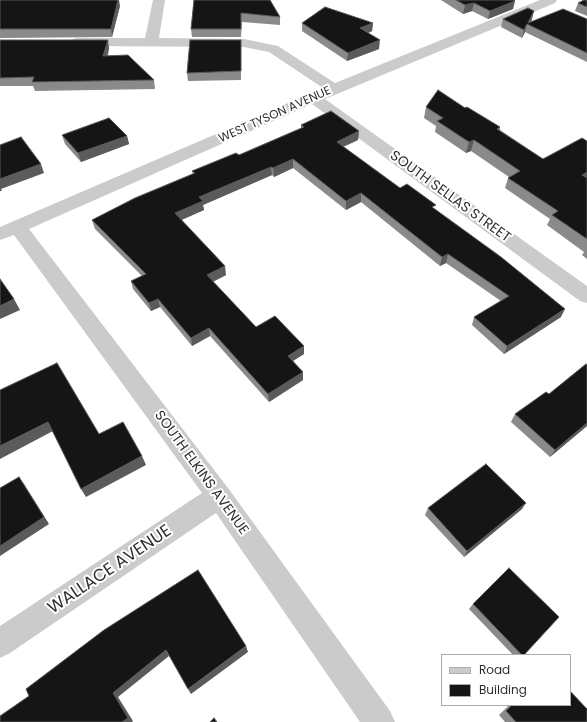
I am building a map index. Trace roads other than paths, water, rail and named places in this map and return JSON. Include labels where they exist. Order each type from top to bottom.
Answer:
[{"type":"street","points":[[151,42],[159,0]]},
{"type":"street","name":"WEST TYSON AVENUE","points":[[9,231],[334,89],[549,3]]},
{"type":"street","points":[[63,42],[244,43],[273,49],[334,89]]},
{"type":"street","name":"SOUTH SELLAS STREET","points":[[314,98],[587,296]]},
{"type":"street","name":"SOUTH ELKINS AVENUE","points":[[9,231],[219,496],[379,722]]},
{"type":"street","name":"WALLACE AVENUE","points":[[0,643],[219,496]]}]
